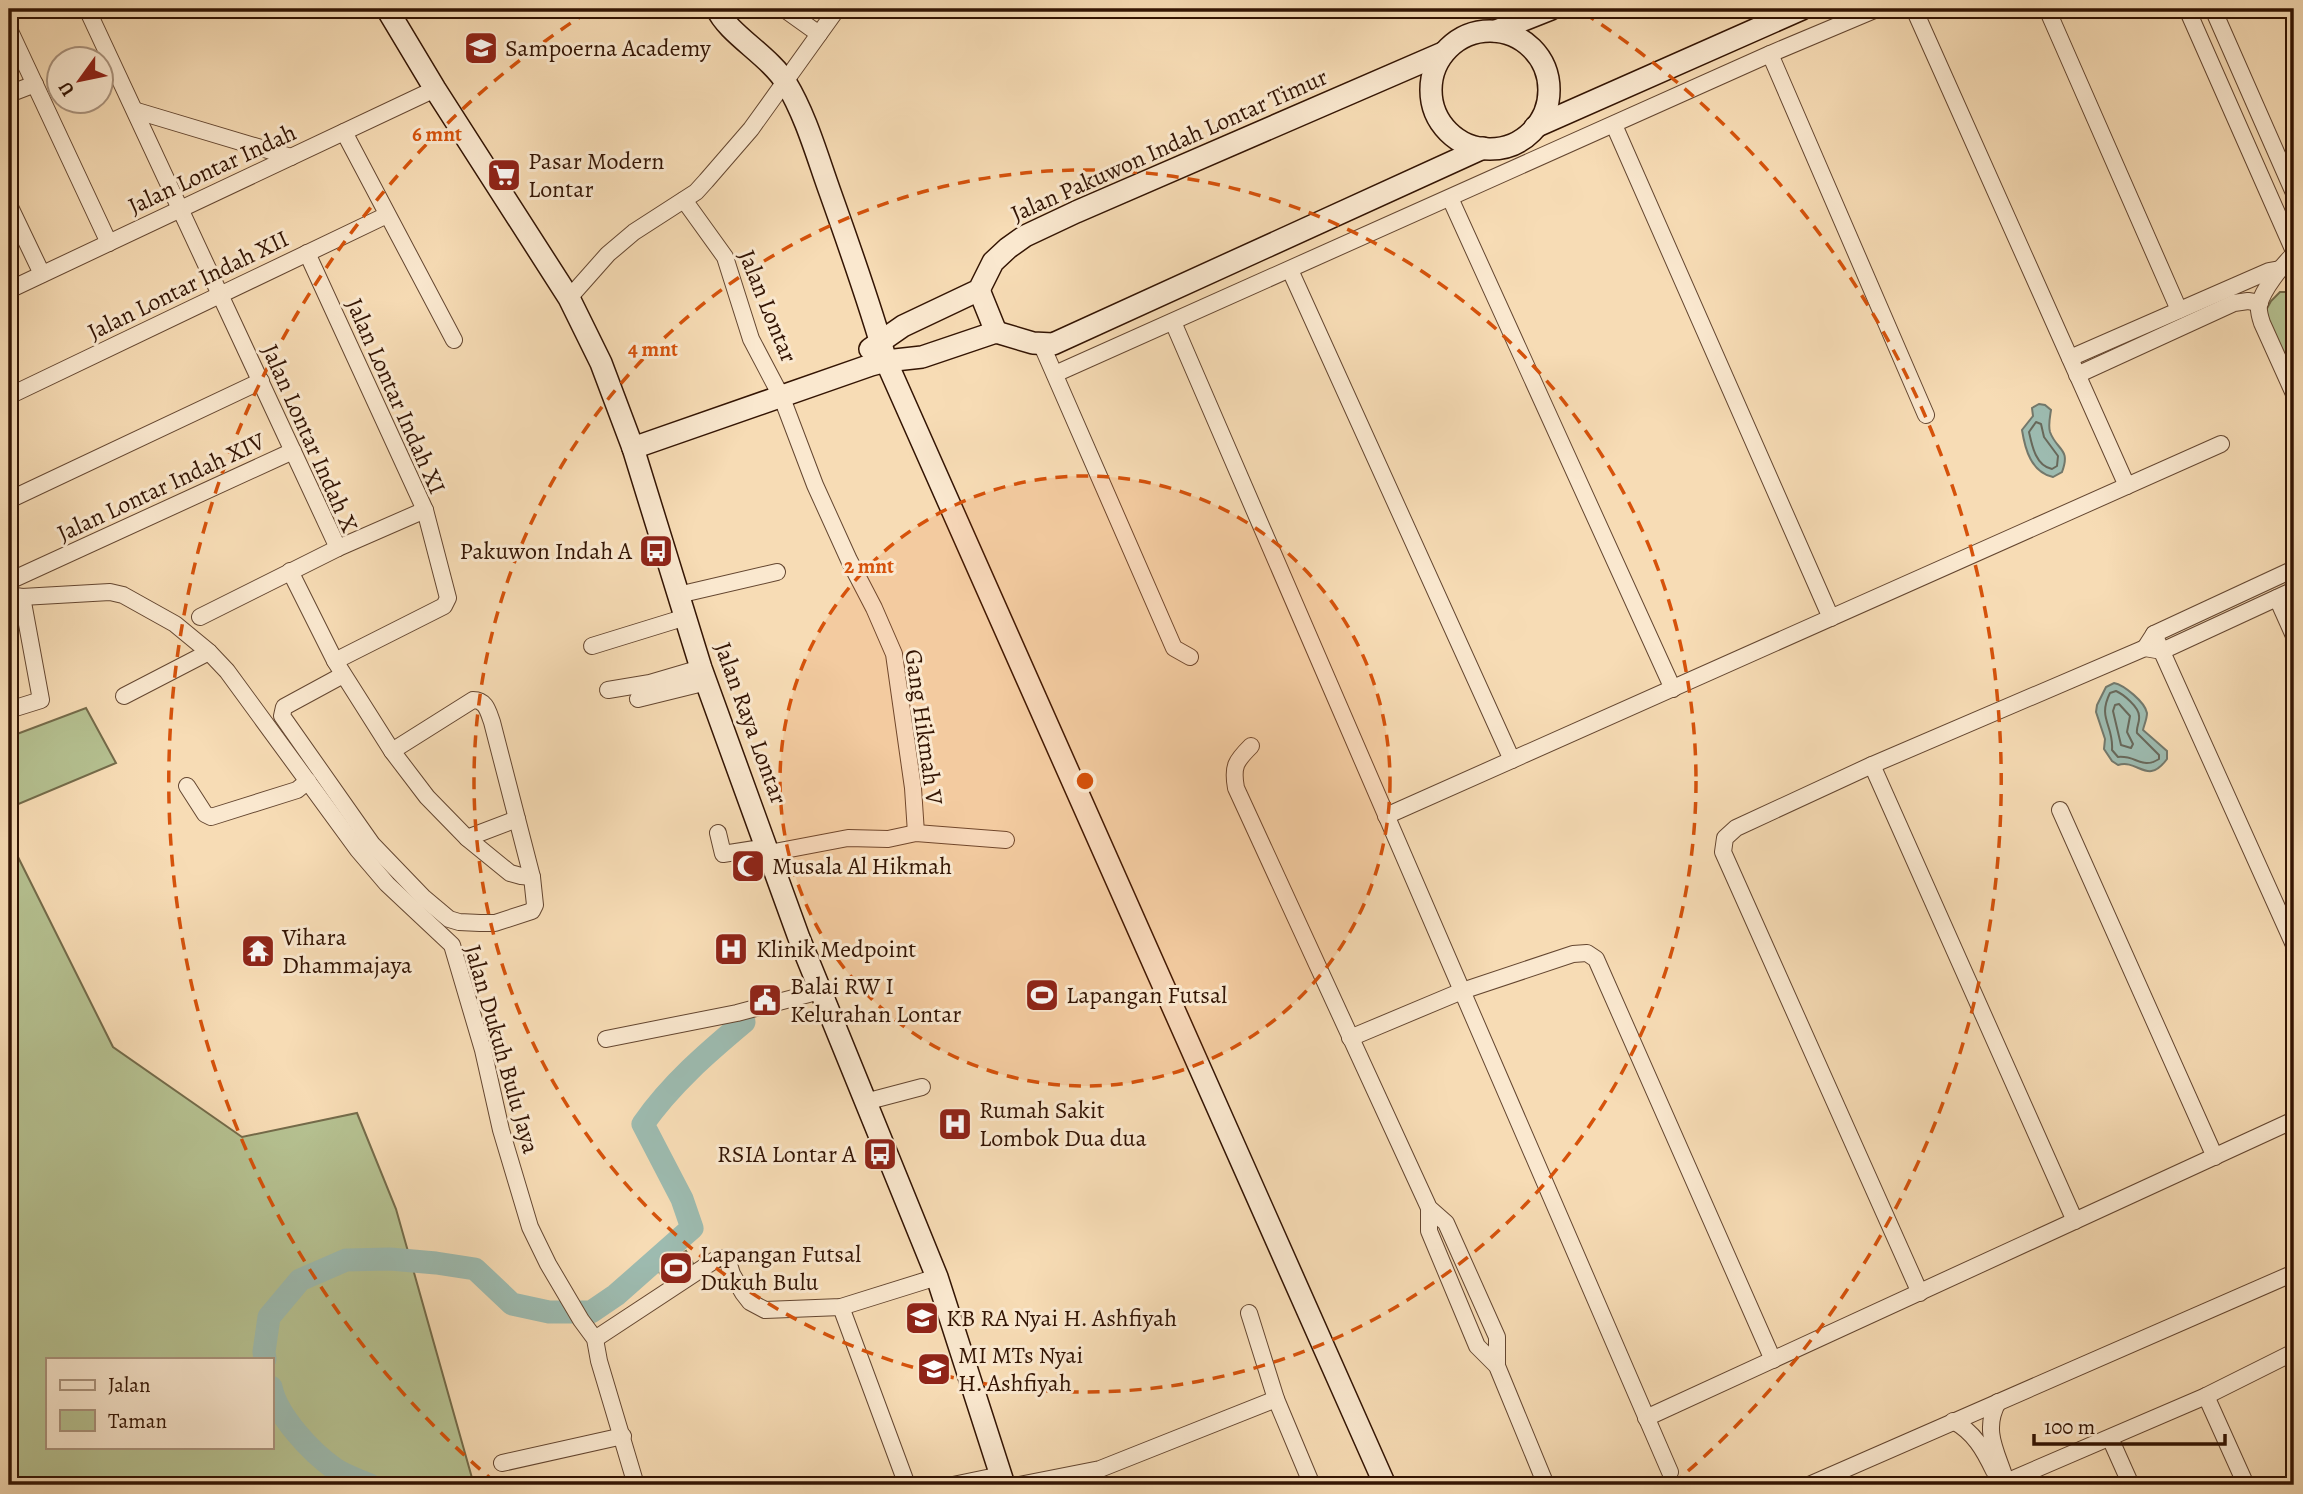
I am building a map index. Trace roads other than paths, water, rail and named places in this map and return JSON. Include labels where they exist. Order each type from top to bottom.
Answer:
[{"type":"street","name":"Jalan Lontar Indah X","points":[[87,9],[137,111],[338,548],[200,617]]},
{"type":"street","name":"Jalan Raya Lontar","points":[[387,9],[569,298],[601,363],[631,442],[678,594],[681,618],[820,991],[937,1278],[1008,1482]]},
{"type":"street","points":[[706,9],[715,30],[786,88]]},
{"type":"street","points":[[717,9],[723,20],[755,48],[786,88],[805,120],[883,351],[1385,1485]]},
{"type":"street","points":[[784,9],[819,34]]},
{"type":"street","points":[[569,298],[608,254],[634,232],[684,200],[706,181],[786,88],[837,9]]},
{"type":"street","points":[[1496,31],[1551,9]]},
{"type":"street","points":[[1535,127],[1802,9]]},
{"type":"street","points":[[1055,374],[1770,54],[1877,9]]},
{"type":"street","points":[[1914,9],[2127,486]]},
{"type":"street","points":[[2047,9],[2179,310]]},
{"type":"street","points":[[2188,9],[2291,256]]},
{"type":"street","points":[[2213,9],[2294,193]]},
{"type":"street","points":[[9,29],[108,243]]},
{"type":"street","points":[[1481,31],[1496,31],[1514,36],[1529,46],[1541,61],[1547,78],[1548,97],[1543,115],[1535,127],[1525,137],[1498,148],[1466,144],[1451,134],[1439,120],[1432,104],[1434,69],[1443,53],[1467,35],[1481,31]]},
{"type":"street","name":"Jalan Pakuwon Indah Lontar Timur","points":[[979,290],[993,262],[1024,236],[1443,53]]},
{"type":"street","points":[[1770,54],[1926,415]]},
{"type":"street","points":[[9,94],[35,84]]},
{"type":"street","name":"Jalan Lontar Indah","points":[[9,290],[435,89]]},
{"type":"street","points":[[137,111],[291,157]]},
{"type":"street","points":[[1614,125],[1831,618]]},
{"type":"street","points":[[344,132],[454,340]]},
{"type":"street","points":[[1190,657],[1174,648],[1043,348],[1483,148]]},
{"type":"street","points":[[1450,198],[1673,689]]},
{"type":"street","name":"Jalan Lontar","points":[[684,200],[725,257],[751,339],[780,393]]},
{"type":"street","points":[[9,205],[42,274]]},
{"type":"street","name":"Jalan Lontar Indah XII","points":[[9,396],[387,215]]},
{"type":"street","name":"Jalan Lontar Indah XI","points":[[307,253],[425,510],[338,548]]},
{"type":"street","points":[[2070,358],[2269,271],[2291,256]]},
{"type":"street","points":[[2291,256],[2260,303],[2262,323],[2294,394]]},
{"type":"street","points":[[1290,270],[1512,760]]},
{"type":"street","points":[[861,281],[883,311],[903,326]]},
{"type":"street","points":[[631,442],[780,393],[883,351],[903,326],[979,290],[996,332]]},
{"type":"street","points":[[2077,375],[2234,303],[2260,303]]},
{"type":"street","points":[[1172,322],[1670,1472]]},
{"type":"street","points":[[883,351],[922,357],[996,332],[1033,343],[1053,344]]},
{"type":"street","points":[[9,500],[261,381]]},
{"type":"street","name":"Gang Hikmah V","points":[[780,393],[815,485],[894,654],[913,788],[916,833]]},
{"type":"street","points":[[1386,816],[2221,444]]},
{"type":"street","name":"Jalan Lontar Indah XIV","points":[[9,579],[293,451]]},
{"type":"street","points":[[393,751],[473,700],[481,701],[485,705],[492,722],[532,877],[535,905],[532,911],[495,923],[459,922],[449,919],[424,898],[372,845],[282,716],[284,707],[339,668],[447,603],[448,598],[425,510]]},
{"type":"street","points":[[1920,1293],[1723,852],[1725,838],[1736,828],[2149,641],[2294,569]]},
{"type":"street","points":[[290,571],[339,668],[393,751],[427,797],[467,838],[510,873],[532,877]]},
{"type":"street","points":[[678,594],[777,572]]},
{"type":"street","points":[[2162,651],[2294,590]]},
{"type":"street","name":"Jalan Dukuh Bulu Jaya","points":[[15,596],[116,593],[175,624],[227,671],[358,850],[387,884],[452,945],[530,1227],[548,1264],[595,1339],[636,1485]]},
{"type":"street","points":[[9,710],[41,700],[15,596]]},
{"type":"street","points":[[2277,598],[2294,636]]},
{"type":"street","points":[[592,646],[681,618]]},
{"type":"street","points":[[2149,641],[2162,651],[2294,945]]},
{"type":"street","points":[[124,696],[209,652]]},
{"type":"street","points":[[608,690],[704,675]]},
{"type":"street","points":[[638,699],[704,675]]},
{"type":"street","points":[[1251,746],[1239,759],[1233,772],[1236,788],[1429,1208],[1429,1231],[1477,1346],[1497,1366],[1546,1485]]},
{"type":"street","points":[[1872,765],[2075,1222]]},
{"type":"street","points":[[187,786],[205,814],[211,817],[297,790],[308,781]]},
{"type":"street","points":[[2060,810],[2215,1157]]},
{"type":"street","points":[[467,838],[517,819]]},
{"type":"street","name":"Gang Hikmah V","points":[[718,833],[723,854],[848,838],[888,839],[916,833],[1006,840]]},
{"type":"street","points":[[1350,1038],[1462,991],[1573,954],[1587,953],[1596,959],[1773,1360]]},
{"type":"street","points":[[606,1040],[737,1013],[820,991]]},
{"type":"street","points":[[865,1102],[922,1087]]},
{"type":"street","points":[[1646,1418],[2294,1120]]},
{"type":"street","points":[[595,1339],[702,1267],[722,1257],[728,1261],[732,1274],[750,1302],[765,1310],[841,1307],[937,1278]]},
{"type":"street","points":[[1809,1485],[2294,1273]]},
{"type":"street","points":[[841,1307],[907,1485]]},
{"type":"street","points":[[1249,1314],[1276,1399],[1312,1485]]},
{"type":"street","points":[[2003,1485],[2206,1396],[2294,1353]]},
{"type":"street","points":[[2206,1396],[2246,1485]]},
{"type":"street","points":[[953,1485],[1008,1482],[1100,1469],[1276,1399]]},
{"type":"street","points":[[1998,1402],[1990,1423],[2003,1485]]},
{"type":"street","points":[[1954,1421],[1973,1435],[2003,1485]]},
{"type":"street","points":[[502,1463],[623,1436]]},
{"type":"street","points":[[2110,1438],[2131,1485]]},
{"type":"water","points":[[2039,404],[2051,410],[2050,432],[2065,458],[2062,472],[2053,477],[2034,465],[2023,437],[2022,430],[2033,416],[2032,408]]},
{"type":"water","points":[[2114,683],[2128,690],[2145,709],[2147,713],[2143,730],[2167,751],[2167,759],[2160,767],[2148,771],[2132,765],[2118,765],[2104,749],[2105,739],[2096,712],[2097,705],[2106,687]]},
{"type":"waterway","points":[[265,1358],[269,1317],[300,1280],[346,1260],[390,1259],[475,1269],[512,1304],[549,1312],[591,1312],[616,1295],[692,1228],[682,1199],[643,1124],[678,1082],[744,1022]]},
{"type":"waterway","points":[[273,1394],[280,1410],[296,1432],[316,1453],[339,1471],[370,1485]]},
{"type":"place","name":"Sampoerna Academy","points":[[481,48]]},
{"type":"place","name":"Pasar Modern Lontar","points":[[504,175]]},
{"type":"place","name":"Pakuwon Indah A","points":[[656,551]]},
{"type":"place","name":"Musala Al Hikmah","points":[[748,866]]},
{"type":"place","name":"Klinik Medpoint","points":[[731,949]]},
{"type":"place","name":"Vihara Dhammajaya","points":[[258,951]]},
{"type":"place","name":"Lapangan Futsal","points":[[1042,995]]},
{"type":"place","name":"Balai RW I Kelurahan Lontar","points":[[765,1000]]},
{"type":"place","name":"Rumah Sakit Lombok Dua dua","points":[[955,1124]]},
{"type":"place","name":"RSIA Lontar A","points":[[880,1154]]},
{"type":"place","name":"Lapangan Futsal Dukuh Bulu","points":[[676,1268]]},
{"type":"place","name":"KB RA Nyai H. Ashfiyah","points":[[922,1318]]},
{"type":"place","name":"MI MTs Nyai H. Ashfiyah","points":[[934,1369]]}]
